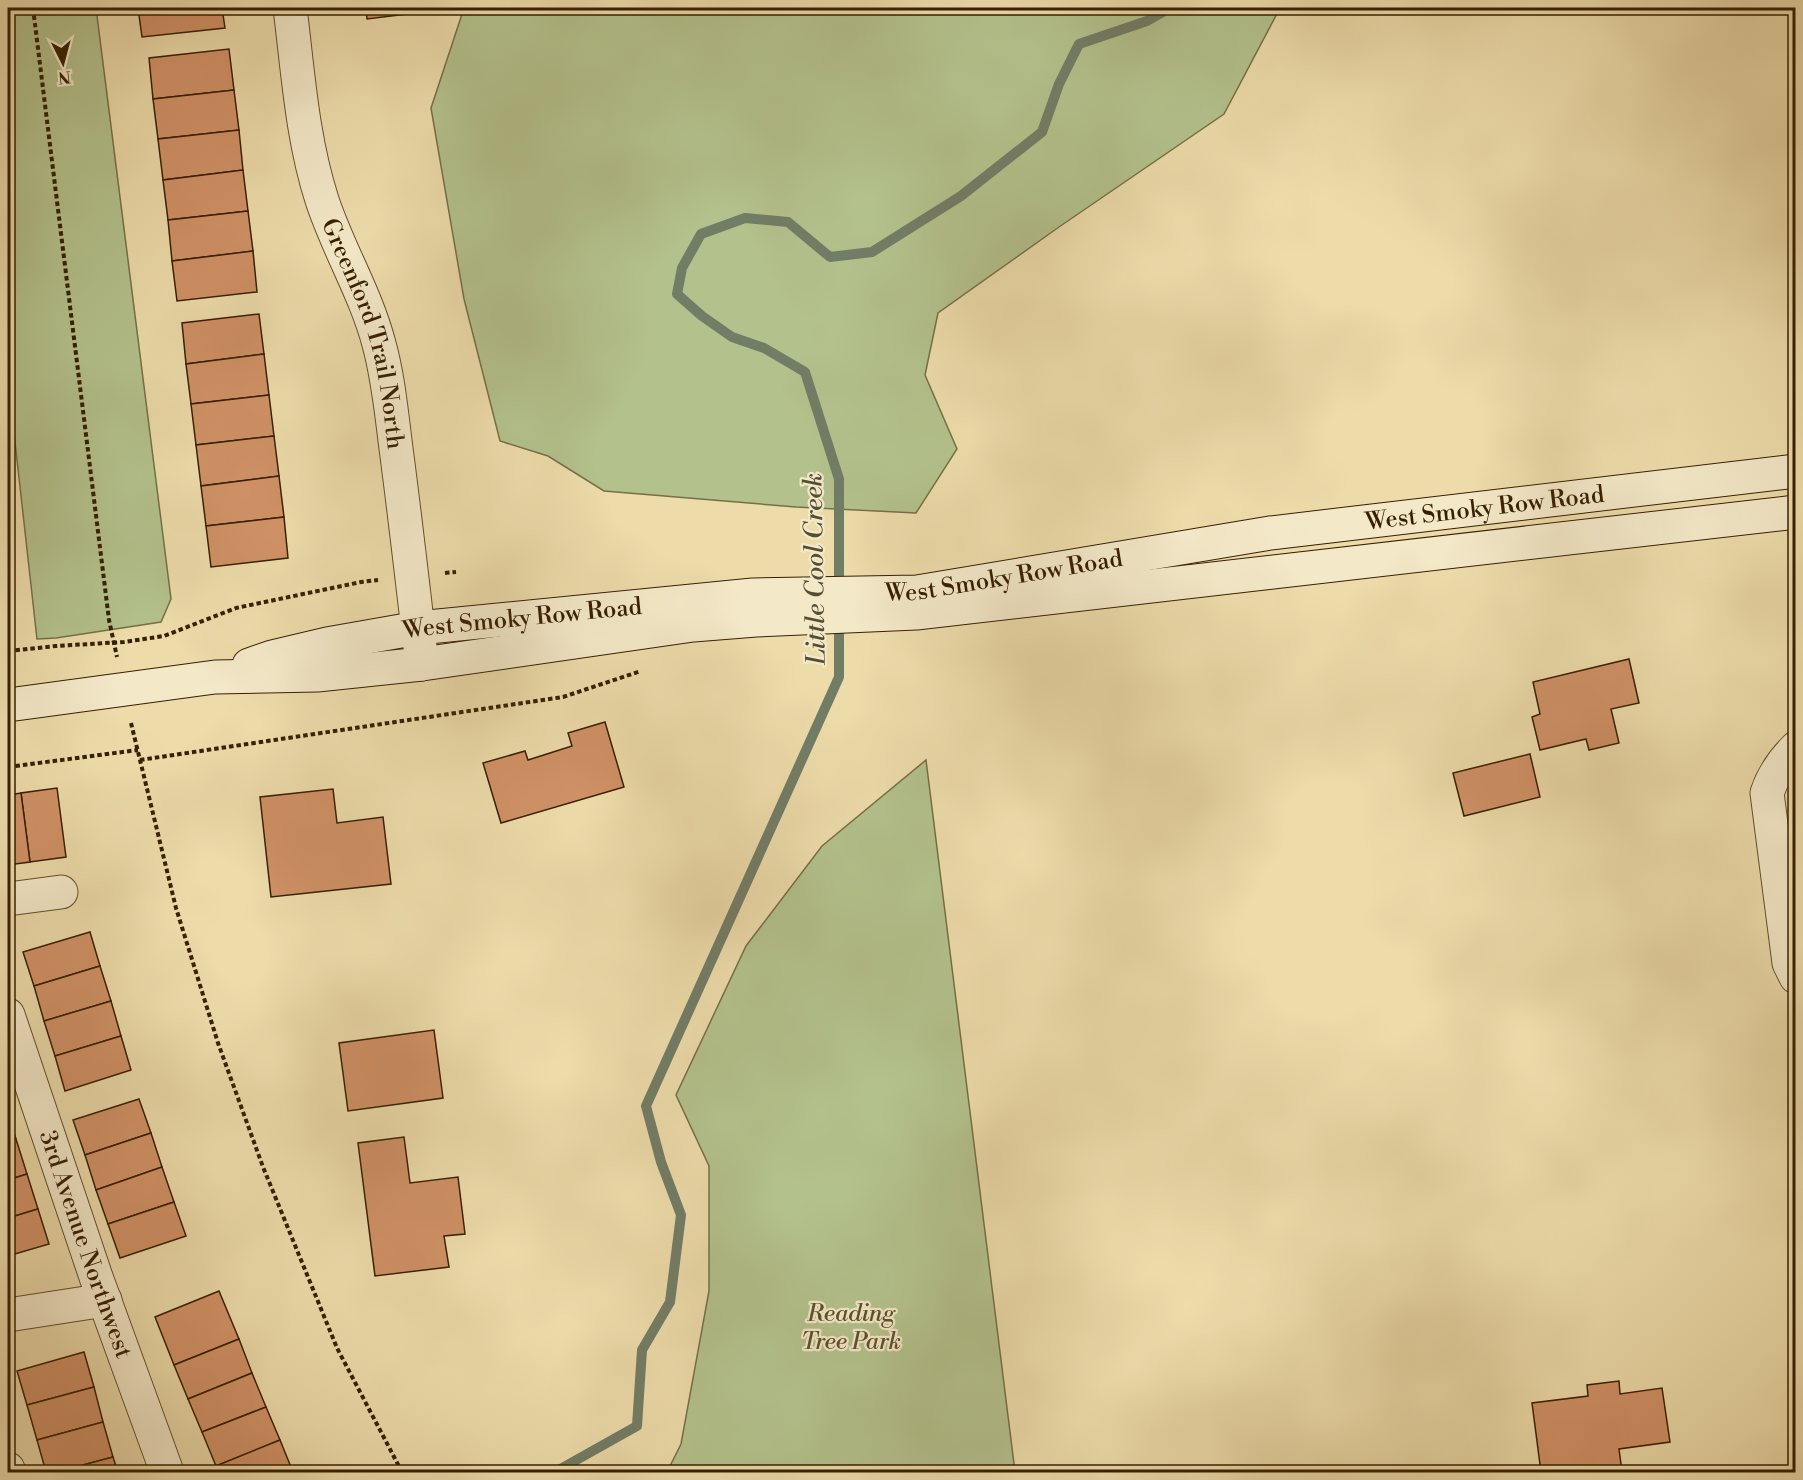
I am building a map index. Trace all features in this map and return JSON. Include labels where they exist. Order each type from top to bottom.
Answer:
[{"type":"street","name":"Greenford Trail North","points":[[290,8],[307,144],[313,171],[332,230],[368,308],[387,382],[422,664]]},
{"type":"street","name":"West Smoky Row Road","points":[[917,603],[1270,533],[1796,471]]},
{"type":"street","name":"West Smoky Row Road","points":[[216,677],[272,657],[327,644],[418,628],[754,607],[917,603],[1796,512]]},
{"type":"street","name":"West Smoky Row Road","points":[[8,705],[216,677],[317,675],[422,664],[693,625],[754,607]]},
{"type":"street","points":[[1796,748],[1772,777],[1767,793],[1789,963],[1796,977]]},
{"type":"street","points":[[8,899],[61,892]]},
{"type":"street","name":"3rd Avenue Northwest","points":[[8,1015],[105,1300],[167,1473]]},
{"type":"street","points":[[8,1315],[105,1300]]},
{"type":"path","points":[[33,8],[109,620],[176,908],[218,1043],[259,1155],[337,1348],[402,1473]]},
{"type":"path","points":[[8,651],[114,643],[164,636],[236,608],[361,582],[456,572]]},
{"type":"path","points":[[140,760],[563,697],[641,670]]},
{"type":"path","points":[[8,767],[138,750]]},
{"type":"green space","points":[[8,8],[96,8],[171,599],[161,622],[37,639],[8,379]]},
{"type":"green space","points":[[464,8],[1280,8],[1224,114],[938,313],[925,375],[957,449],[916,513],[796,507],[604,491],[548,456],[500,441],[464,299],[431,108]]},
{"type":"green space","name":"Reading Tree Park","points":[[926,760],[1015,1472],[667,1472],[681,1444],[709,1291],[709,1166],[676,1095],[746,946],[822,846]]},
{"type":"building","points":[[138,8],[222,8],[225,28],[142,37]]},
{"type":"building","points":[[366,8],[440,8],[440,10],[367,19]]},
{"type":"building","points":[[229,49],[234,90],[153,99],[149,58]]},
{"type":"building","points":[[234,90],[239,130],[158,139],[153,99]]},
{"type":"building","points":[[239,130],[243,170],[163,180],[158,139]]},
{"type":"building","points":[[243,170],[248,211],[168,220],[163,180]]},
{"type":"building","points":[[248,211],[253,251],[172,261],[168,220]]},
{"type":"building","points":[[253,251],[257,292],[177,301],[172,261]]},
{"type":"building","points":[[259,314],[264,354],[186,364],[182,323]]},
{"type":"building","points":[[264,354],[269,395],[191,404],[186,364]]},
{"type":"building","points":[[269,395],[274,436],[196,445],[191,404]]},
{"type":"building","points":[[274,436],[279,476],[201,486],[196,445]]},
{"type":"building","points":[[8,476],[13,524],[8,525]]},
{"type":"building","points":[[279,476],[284,517],[206,526],[201,486]]},
{"type":"building","points":[[284,517],[288,558],[211,567],[206,526]]},
{"type":"building","points":[[1629,659],[1639,703],[1611,709],[1619,743],[1589,750],[1586,739],[1540,750],[1532,717],[1540,714],[1533,682]]},
{"type":"building","points":[[605,722],[624,787],[501,823],[483,763],[525,751],[528,760],[572,746],[568,733]]},
{"type":"building","points":[[1530,754],[1540,797],[1464,816],[1453,773]]},
{"type":"building","points":[[57,788],[66,857],[30,862],[21,793]]},
{"type":"building","points":[[333,789],[337,823],[383,817],[391,884],[271,897],[260,797]]},
{"type":"building","points":[[21,793],[30,862],[8,865],[8,795]]},
{"type":"building","points":[[90,932],[100,966],[34,986],[23,952]]},
{"type":"building","points":[[100,966],[111,1001],[44,1021],[34,986]]},
{"type":"building","points":[[111,1001],[121,1036],[55,1056],[44,1021]]},
{"type":"building","points":[[434,1030],[443,1098],[348,1111],[339,1043]]},
{"type":"building","points":[[121,1036],[131,1070],[65,1091],[55,1056]]},
{"type":"building","points":[[139,1099],[151,1133],[85,1155],[73,1120]]},
{"type":"building","points":[[8,1112],[16,1139],[8,1142]]},
{"type":"building","points":[[151,1133],[162,1167],[96,1190],[85,1155]]},
{"type":"building","points":[[404,1137],[410,1183],[458,1177],[465,1234],[444,1236],[449,1267],[375,1276],[358,1143]]},
{"type":"building","points":[[16,1139],[27,1174],[8,1180],[8,1142]]},
{"type":"building","points":[[162,1167],[174,1202],[108,1224],[96,1190]]},
{"type":"building","points":[[27,1174],[38,1209],[8,1218],[8,1180]]},
{"type":"building","points":[[174,1202],[186,1236],[120,1258],[108,1224]]},
{"type":"building","points":[[38,1209],[49,1244],[8,1256],[8,1218]]},
{"type":"building","points":[[219,1291],[239,1339],[174,1365],[155,1317]]},
{"type":"building","points":[[239,1339],[252,1373],[188,1399],[174,1365]]},
{"type":"building","points":[[84,1352],[94,1387],[27,1405],[17,1371]]},
{"type":"building","points":[[252,1373],[266,1407],[202,1432],[188,1399]]},
{"type":"building","points":[[1619,1381],[1620,1394],[1662,1388],[1670,1442],[1619,1449],[1622,1472],[1541,1472],[1532,1403],[1588,1396],[1587,1385]]},
{"type":"building","points":[[94,1387],[103,1422],[37,1440],[27,1405]]},
{"type":"building","points":[[266,1407],[280,1440],[216,1466],[202,1432]]},
{"type":"building","points":[[103,1422],[113,1457],[57,1472],[46,1472],[37,1440]]},
{"type":"building","points":[[280,1440],[293,1472],[218,1472],[216,1466]]},
{"type":"building","points":[[113,1457],[118,1472],[57,1472]]},
{"type":"waterway","name":"Little Cool Creek","points":[[839,589],[839,479],[805,372],[764,348],[732,337],[702,316],[677,294],[682,268],[701,234],[745,218],[788,222],[830,257],[872,252],[961,196],[1042,132],[1059,84],[1079,44],[1147,21],[1170,8]]},
{"type":"waterway","name":"Little Cool Creek","points":[[555,1472],[637,1426],[642,1350],[670,1302],[681,1215],[661,1162],[646,1106],[839,677],[839,620]]}]
